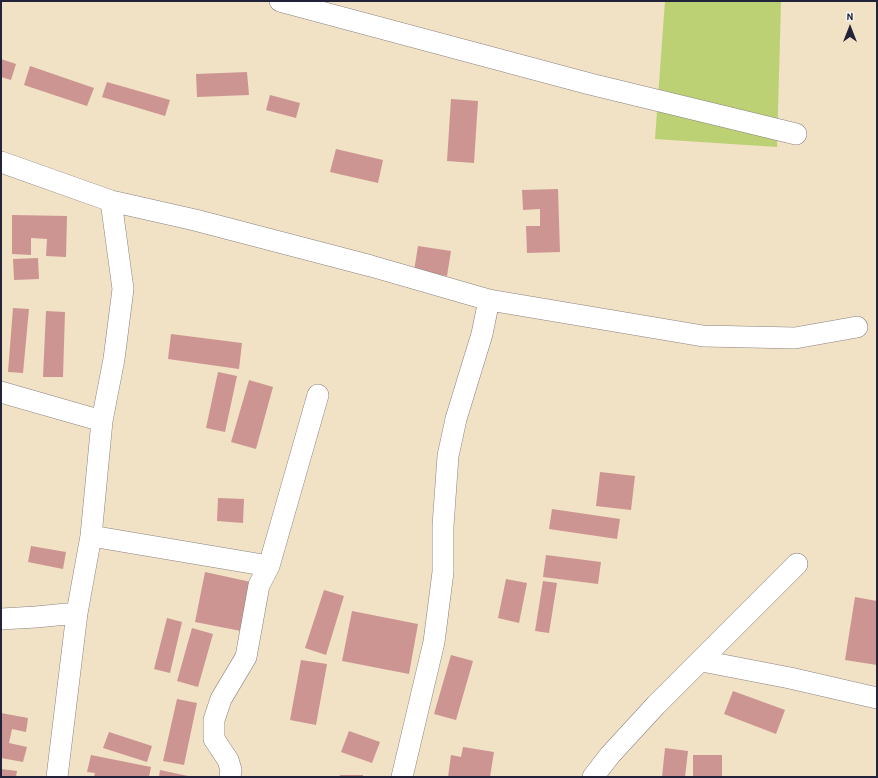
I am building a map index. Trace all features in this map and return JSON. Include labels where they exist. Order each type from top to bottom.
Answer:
[{"type":"street","points":[[280,1],[590,84],[796,134]]},
{"type":"street","points":[[1,162],[111,201],[202,222],[371,266],[489,300],[703,336],[795,338],[857,327]]},
{"type":"street","points":[[57,777],[77,613],[91,536],[102,421],[114,359],[123,289],[111,201]]},
{"type":"street","points":[[402,777],[434,642],[443,572],[443,526],[448,456],[456,419],[482,334],[489,300]]},
{"type":"street","points":[[1,392],[102,421]]},
{"type":"street","points":[[230,777],[231,770],[228,760],[214,739],[214,720],[221,699],[246,657],[259,585],[270,566],[318,395]]},
{"type":"street","points":[[91,536],[270,566]]},
{"type":"street","points":[[593,777],[610,755],[797,564]]},
{"type":"street","points":[[1,619],[77,613]]},
{"type":"street","points":[[702,660],[877,698]]},
{"type":"green space","points":[[665,1],[781,1],[777,147],[655,139]]},
{"type":"building","points":[[1,59],[16,64],[11,80],[1,77]]},
{"type":"building","points":[[30,66],[94,88],[87,106],[24,85]]},
{"type":"building","points":[[247,72],[249,95],[197,97],[196,74]]},
{"type":"building","points":[[107,82],[170,100],[165,116],[102,97]]},
{"type":"building","points":[[270,95],[300,103],[296,118],[266,110]]},
{"type":"building","points":[[451,99],[478,101],[474,163],[447,161]]},
{"type":"building","points":[[336,149],[383,160],[378,183],[330,172]]},
{"type":"building","points":[[558,189],[560,252],[527,253],[526,226],[540,226],[540,209],[523,210],[522,190]]},
{"type":"building","points":[[12,215],[67,216],[66,257],[46,256],[47,239],[31,238],[31,255],[12,254]]},
{"type":"building","points":[[418,246],[451,251],[447,276],[414,271]]},
{"type":"building","points":[[38,258],[39,279],[14,280],[13,259]]},
{"type":"building","points":[[13,308],[29,309],[23,373],[8,372]]},
{"type":"building","points":[[46,311],[65,312],[63,377],[43,377]]},
{"type":"building","points":[[171,334],[242,343],[239,369],[168,359]]},
{"type":"building","points":[[218,372],[237,376],[225,432],[206,428]]},
{"type":"building","points":[[249,380],[273,387],[256,449],[231,442]]},
{"type":"building","points":[[600,472],[635,476],[631,510],[596,506]]},
{"type":"building","points":[[218,498],[244,499],[243,523],[217,521]]},
{"type":"building","points":[[552,509],[620,519],[617,539],[549,529]]},
{"type":"building","points":[[31,546],[66,552],[63,569],[28,562]]},
{"type":"building","points":[[546,555],[601,562],[598,584],[543,577]]},
{"type":"building","points":[[205,572],[251,582],[241,631],[195,622]]},
{"type":"building","points":[[506,579],[527,583],[519,623],[498,618]]},
{"type":"building","points":[[543,581],[557,583],[549,633],[535,631]]},
{"type":"building","points":[[324,590],[344,596],[326,655],[305,648]]},
{"type":"building","points":[[855,597],[877,601],[877,665],[845,660]]},
{"type":"building","points":[[352,611],[418,624],[409,674],[342,661]]},
{"type":"building","points":[[167,618],[182,622],[170,673],[154,669]]},
{"type":"building","points":[[192,628],[213,634],[198,687],[177,681]]},
{"type":"building","points":[[451,655],[473,661],[456,720],[434,714]]},
{"type":"building","points":[[301,660],[327,664],[316,725],[290,720]]},
{"type":"building","points":[[733,691],[785,710],[776,734],[724,714]]},
{"type":"building","points":[[177,699],[197,703],[184,765],[163,761]]},
{"type":"building","points":[[1,713],[28,718],[26,732],[12,729],[9,743],[27,747],[23,762],[1,758]]},
{"type":"building","points":[[349,731],[380,742],[372,763],[341,752]]},
{"type":"building","points":[[109,732],[152,746],[147,762],[103,748]]},
{"type":"building","points":[[463,747],[494,752],[490,777],[448,777],[451,755],[461,757]]},
{"type":"building","points":[[665,748],[688,751],[685,777],[662,777]]},
{"type":"building","points":[[91,755],[151,767],[149,777],[94,777],[95,773],[87,772]]},
{"type":"building","points":[[693,755],[722,755],[722,777],[693,777]]},
{"type":"building","points":[[1,769],[17,771],[16,777],[1,777]]},
{"type":"building","points":[[160,770],[188,776],[188,777],[159,777]]},
{"type":"building","points":[[340,775],[363,775],[363,777],[339,777]]}]
